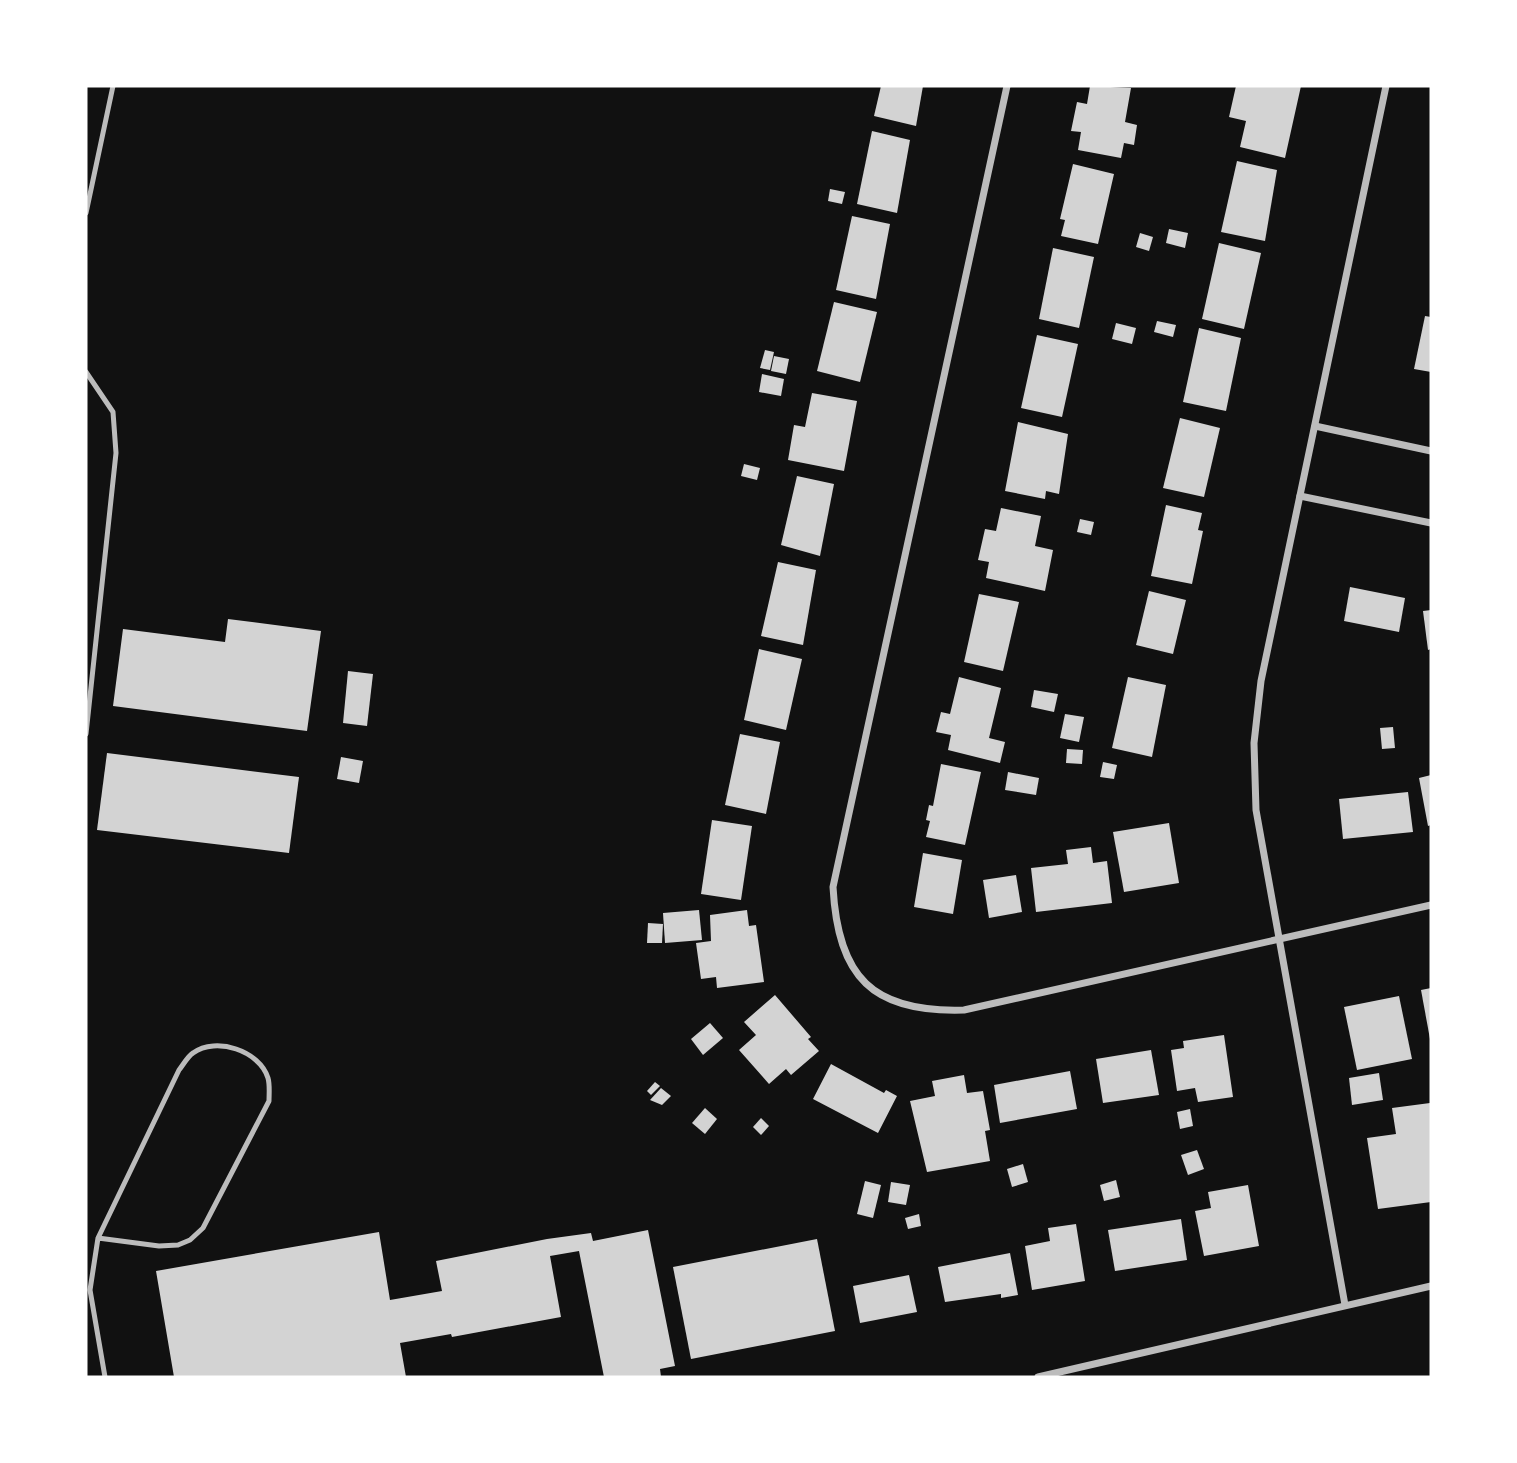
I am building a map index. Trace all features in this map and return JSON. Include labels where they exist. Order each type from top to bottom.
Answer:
[{"type":"street","points":[[1007,86],[833,887],[840,944],[858,974],[890,1000],[937,1011],[964,1010],[1431,905]]},
{"type":"street","points":[[1345,1305],[1255,810],[1254,743],[1261,681],[1386,86]]},
{"type":"street","points":[[1315,426],[1431,450]]},
{"type":"street","points":[[1300,496],[1431,523]]},
{"type":"street","points":[[1038,1377],[1431,1286]]},
{"type":"lane","points":[[86,213],[113,86]]},
{"type":"lane","points":[[86,372],[113,412],[116,453],[86,734]]},
{"type":"lane","points":[[86,664],[94,663]]},
{"type":"lane","points":[[98,1238],[159,1246],[178,1245],[203,1228],[269,1101],[269,1079],[260,1063],[233,1047],[218,1045],[193,1052],[179,1070],[98,1238],[90,1290],[105,1377]]},
{"type":"building","points":[[881,86],[923,86],[916,126],[874,116]]},
{"type":"building","points":[[1090,86],[1131,88],[1125,122],[1137,125],[1134,145],[1124,143],[1121,158],[1078,150],[1081,132],[1071,131],[1077,102],[1087,104]]},
{"type":"building","points":[[1236,86],[1301,86],[1285,158],[1240,147],[1246,121],[1229,117]]},
{"type":"building","points":[[872,131],[910,140],[897,213],[857,204]]},
{"type":"building","points":[[1237,161],[1277,170],[1265,241],[1221,232]]},
{"type":"building","points":[[1073,164],[1114,174],[1098,244],[1061,236],[1065,220],[1060,219]]},
{"type":"building","points":[[830,189],[845,192],[842,204],[828,201]]},
{"type":"building","points":[[852,216],[890,224],[876,299],[836,290]]},
{"type":"building","points":[[1169,229],[1188,233],[1185,248],[1166,243]]},
{"type":"building","points":[[1140,233],[1153,237],[1149,251],[1136,247]]},
{"type":"building","points":[[1219,243],[1261,253],[1244,329],[1202,319]]},
{"type":"building","points":[[1053,248],[1094,257],[1079,328],[1039,319]]},
{"type":"building","points":[[834,302],[877,312],[860,382],[817,371]]},
{"type":"building","points":[[1425,316],[1431,317],[1431,372],[1414,369]]},
{"type":"building","points":[[1157,321],[1176,325],[1173,337],[1154,332]]},
{"type":"building","points":[[1116,323],[1136,328],[1132,344],[1112,339]]},
{"type":"building","points":[[1199,328],[1241,338],[1226,411],[1183,402]]},
{"type":"building","points":[[1037,335],[1078,344],[1062,417],[1021,408]]},
{"type":"building","points":[[765,350],[774,352],[770,370],[760,368]]},
{"type":"building","points":[[774,356],[789,359],[786,374],[771,371]]},
{"type":"building","points":[[762,374],[784,379],[781,396],[759,392]]},
{"type":"building","points":[[812,393],[857,401],[844,471],[788,460],[794,425],[805,427]]},
{"type":"building","points":[[1180,418],[1220,428],[1204,497],[1163,488]]},
{"type":"building","points":[[1018,422],[1068,434],[1059,494],[1046,491],[1045,499],[1005,491]]},
{"type":"building","points":[[744,464],[760,468],[757,480],[741,476]]},
{"type":"building","points":[[797,476],[834,484],[820,556],[781,545]]},
{"type":"building","points":[[1166,505],[1202,513],[1198,530],[1203,531],[1192,584],[1151,576]]},
{"type":"building","points":[[1001,508],[1041,516],[1035,546],[1053,550],[1045,591],[986,578],[989,562],[978,560],[985,529],[996,531]]},
{"type":"building","points":[[1080,519],[1094,522],[1091,535],[1077,532]]},
{"type":"building","points":[[778,562],[816,570],[803,645],[761,636]]},
{"type":"building","points":[[1350,587],[1405,598],[1399,632],[1344,621]]},
{"type":"building","points":[[1149,591],[1186,600],[1173,654],[1136,645]]},
{"type":"building","points":[[979,594],[1019,602],[1003,671],[964,662]]},
{"type":"building","points":[[1431,610],[1431,649],[1428,650],[1423,611]]},
{"type":"building","points":[[228,619],[321,631],[307,731],[113,706],[123,629],[225,642]]},
{"type":"building","points":[[759,649],[802,659],[786,730],[744,720]]},
{"type":"building","points":[[348,671],[373,674],[367,726],[343,723]]},
{"type":"building","points":[[959,677],[1001,688],[989,738],[1005,742],[1000,763],[948,750],[951,735],[936,732],[941,712],[950,714]]},
{"type":"building","points":[[1128,677],[1166,685],[1152,757],[1112,748]]},
{"type":"building","points":[[1034,690],[1058,694],[1054,712],[1031,707]]},
{"type":"building","points":[[1065,714],[1084,717],[1079,742],[1060,738]]},
{"type":"building","points":[[1393,727],[1395,748],[1382,749],[1380,728]]},
{"type":"building","points":[[740,734],[780,742],[766,814],[725,805]]},
{"type":"building","points":[[1067,749],[1083,750],[1082,764],[1066,763]]},
{"type":"building","points":[[107,753],[299,777],[289,853],[97,830]]},
{"type":"building","points":[[341,757],[363,761],[359,783],[337,779]]},
{"type":"building","points":[[1103,762],[1117,765],[1114,779],[1100,777]]},
{"type":"building","points":[[941,764],[981,772],[965,845],[926,837],[930,821],[926,820],[929,805],[933,806]]},
{"type":"building","points":[[1008,772],[1039,778],[1036,795],[1005,790]]},
{"type":"building","points":[[1431,775],[1431,825],[1428,826],[1419,778]]},
{"type":"building","points":[[1408,792],[1413,832],[1343,839],[1339,799]]},
{"type":"building","points":[[712,820],[752,826],[741,900],[701,894]]},
{"type":"building","points":[[1169,823],[1179,883],[1124,892],[1113,832]]},
{"type":"building","points":[[1091,847],[1093,863],[1107,861],[1112,903],[1036,912],[1031,868],[1068,864],[1066,850]]},
{"type":"building","points":[[923,853],[962,860],[953,914],[914,907]]},
{"type":"building","points":[[1016,875],[1022,912],[989,918],[983,880]]},
{"type":"building","points":[[699,910],[702,940],[665,943],[663,913]]},
{"type":"building","points":[[747,910],[749,926],[756,925],[764,982],[717,988],[716,977],[701,979],[696,943],[711,941],[710,915]]},
{"type":"building","points":[[648,923],[663,924],[662,943],[647,943]]},
{"type":"building","points":[[1431,988],[1431,1039],[1430,1039],[1421,990]]},
{"type":"building","points":[[775,995],[811,1037],[808,1039],[819,1051],[791,1075],[786,1069],[769,1084],[739,1050],[756,1035],[744,1022]]},
{"type":"building","points":[[1399,996],[1412,1059],[1357,1070],[1344,1007]]},
{"type":"building","points":[[710,1023],[723,1038],[703,1055],[691,1039]]},
{"type":"building","points":[[1224,1035],[1233,1097],[1198,1102],[1195,1088],[1177,1091],[1171,1050],[1184,1048],[1183,1041]]},
{"type":"building","points":[[1151,1050],[1159,1095],[1103,1103],[1096,1059]]},
{"type":"building","points":[[831,1064],[884,1093],[886,1090],[897,1096],[878,1133],[813,1099]]},
{"type":"building","points":[[1070,1071],[1077,1109],[1000,1123],[994,1085]]},
{"type":"building","points":[[1379,1073],[1383,1100],[1352,1105],[1349,1078]]},
{"type":"building","points":[[964,1075],[967,1093],[983,1091],[990,1130],[985,1131],[990,1161],[927,1172],[910,1101],[935,1096],[932,1081]]},
{"type":"building","points":[[655,1082],[660,1086],[651,1095],[647,1091]]},
{"type":"building","points":[[661,1088],[671,1096],[662,1105],[650,1100]]},
{"type":"building","points":[[1430,1103],[1431,1202],[1378,1209],[1367,1138],[1396,1134],[1392,1108]]},
{"type":"building","points":[[705,1108],[717,1119],[705,1134],[692,1123]]},
{"type":"building","points":[[1190,1109],[1193,1126],[1180,1129],[1177,1112]]},
{"type":"building","points":[[761,1118],[769,1126],[761,1135],[753,1127]]},
{"type":"building","points":[[1197,1150],[1204,1169],[1188,1175],[1181,1155]]},
{"type":"building","points":[[1023,1164],[1028,1182],[1012,1187],[1007,1169]]},
{"type":"building","points":[[1116,1180],[1120,1197],[1104,1201],[1100,1185]]},
{"type":"building","points":[[865,1181],[881,1185],[873,1218],[857,1214]]},
{"type":"building","points":[[891,1182],[910,1185],[906,1205],[888,1202]]},
{"type":"building","points":[[1248,1185],[1259,1246],[1204,1256],[1195,1211],[1211,1208],[1208,1192]]},
{"type":"building","points":[[919,1214],[921,1226],[908,1229],[905,1218]]},
{"type":"building","points":[[1181,1219],[1187,1260],[1115,1271],[1108,1230]]},
{"type":"building","points":[[1076,1224],[1085,1281],[1032,1290],[1025,1246],[1050,1241],[1048,1228]]},
{"type":"building","points":[[648,1230],[675,1366],[660,1369],[661,1377],[604,1377],[579,1251],[550,1256],[561,1317],[452,1337],[451,1334],[400,1343],[406,1377],[174,1377],[156,1271],[379,1232],[390,1300],[442,1291],[436,1261],[547,1239],[591,1233],[593,1241]]},
{"type":"building","points":[[817,1239],[835,1331],[691,1359],[673,1267]]},
{"type":"building","points":[[1010,1253],[1018,1295],[1001,1298],[1001,1294],[945,1302],[938,1267]]},
{"type":"building","points":[[909,1275],[917,1312],[860,1323],[853,1286]]}]
